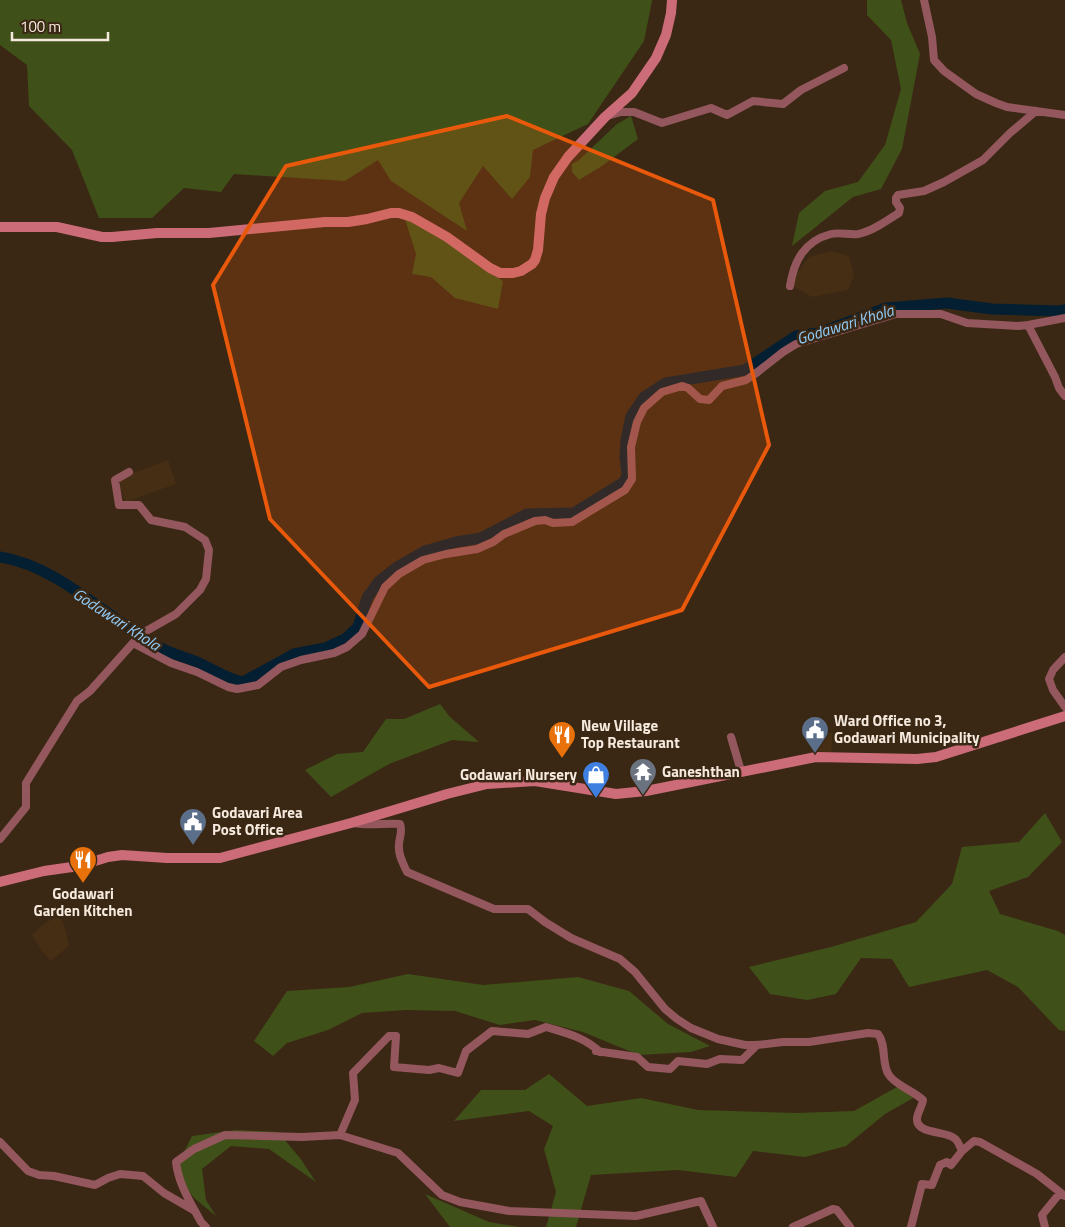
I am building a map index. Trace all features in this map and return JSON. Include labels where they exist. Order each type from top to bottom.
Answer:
[{"type":"street","points":[[0,227],[57,227],[102,237],[112,237],[157,233],[209,233],[325,222],[348,222],[391,212],[412,217],[447,237],[500,273],[513,273],[527,268],[535,260],[538,250],[541,214],[545,198],[554,177],[568,157],[605,117],[632,93],[656,58],[666,35],[672,0]]},
{"type":"street","points":[[924,0],[932,37],[934,60],[944,71],[976,94],[1007,107],[1065,115]]},
{"type":"street","points":[[605,117],[621,112],[634,112],[662,122],[711,108],[727,115],[753,101],[783,104],[801,90],[844,68]]},
{"type":"street","points":[[790,286],[800,254],[814,241],[831,234],[859,234],[899,213],[900,208],[896,202],[898,195],[924,191],[983,160],[1036,111]]},
{"type":"street","points":[[133,643],[171,663],[198,672],[228,687],[247,688],[258,685],[282,667],[300,660],[334,653],[358,639],[385,587],[400,574],[423,560],[477,549],[493,542],[504,534],[535,521],[545,520],[553,523],[572,522],[625,490],[632,479],[631,447],[637,422],[644,408],[662,392],[682,386],[688,388],[700,399],[709,400],[722,386],[746,380],[796,344],[896,314],[941,314],[967,323],[1018,326],[1065,318]]},
{"type":"street","points":[[1028,325],[1059,388],[1065,396]]},
{"type":"street","points":[[0,839],[26,807],[26,783],[77,700],[90,691],[141,634],[176,614],[200,590],[206,579],[208,550],[205,540],[185,527],[151,520],[139,505],[120,505],[115,480],[129,472]]},
{"type":"street","points":[[1065,657],[1053,670],[1049,679],[1053,690],[1065,707]]},
{"type":"street","points":[[0,882],[122,855],[167,858],[220,858],[352,823],[487,784],[535,781],[557,783],[616,794],[646,791],[816,756],[917,759],[936,757],[1065,716]]},
{"type":"street","points":[[731,737],[741,771]]},
{"type":"street","points":[[352,823],[367,825],[400,824],[402,830],[399,844],[400,858],[407,872],[494,909],[528,909],[571,938],[620,960],[635,972],[677,1020],[718,1039],[745,1045],[757,1045],[809,1042],[868,1033],[878,1034],[883,1040],[886,1070],[889,1076],[923,1100],[917,1118],[918,1124],[925,1130],[955,1138],[962,1151]]},
{"type":"street","points":[[340,1135],[354,1100],[353,1073],[389,1036],[396,1036],[394,1067],[429,1070],[439,1068],[458,1073],[466,1051],[492,1031],[528,1034],[546,1027],[582,1038],[600,1052]]},
{"type":"street","points":[[591,1050],[637,1057],[648,1067],[670,1069],[678,1062],[707,1064],[720,1059],[742,1060],[757,1045]]},
{"type":"street","points":[[206,1227],[201,1222],[186,1195],[177,1173],[176,1162],[194,1149],[225,1135],[302,1137],[340,1135],[398,1152],[442,1195],[460,1202],[509,1211],[636,1216],[701,1202],[713,1227]]},
{"type":"street","points":[[0,1142],[28,1171],[39,1175],[54,1176],[95,1185],[120,1174],[142,1176],[164,1193],[195,1211]]},
{"type":"street","points":[[911,1227],[922,1184],[932,1185],[940,1165],[946,1162],[951,1164],[962,1151],[974,1142],[980,1142],[1037,1174],[1063,1195],[1042,1215],[1046,1227]]},
{"type":"street","points":[[793,1227],[837,1210],[850,1227]]},
{"type":"highlighted area","points":[[507,116],[713,200],[769,445],[682,610],[429,687],[270,519],[213,285],[286,166]]},
{"type":"shaded area","points":[[831,251],[849,256],[854,275],[848,290],[812,297],[793,286],[796,274],[809,257]]},
{"type":"shaded area","points":[[168,460],[176,484],[125,502],[117,479]]},
{"type":"shaded area","points":[[814,733],[833,733],[831,753],[814,751]]},
{"type":"shaded area","points":[[58,915],[65,927],[69,946],[51,961],[32,935],[41,926]]},
{"type":"green space","points":[[0,0],[652,1],[644,41],[588,124],[533,150],[530,177],[512,199],[483,166],[459,203],[467,231],[391,181],[378,160],[345,181],[234,174],[221,192],[184,188],[152,218],[99,218],[72,150],[29,106],[27,65],[0,45]]},
{"type":"green space","points":[[867,0],[901,0],[907,23],[920,54],[902,149],[881,189],[853,197],[792,246],[799,213],[825,191],[858,182],[885,145],[901,89],[891,40],[867,15]]},
{"type":"green space","points":[[631,116],[638,139],[602,166],[579,180],[572,172],[572,164],[579,160],[617,124]]},
{"type":"green space","points":[[404,216],[452,241],[480,266],[503,281],[498,309],[455,298],[431,277],[412,274],[416,254]]},
{"type":"green space","points":[[440,704],[450,717],[479,742],[452,740],[389,764],[331,797],[305,770],[337,754],[363,752],[386,719],[404,719]]},
{"type":"green space","points":[[1045,813],[1062,842],[1028,877],[989,891],[1000,914],[1058,931],[1065,935],[1065,1031],[1059,1030],[1018,987],[987,970],[909,987],[892,959],[861,958],[836,994],[807,1000],[770,994],[749,967],[831,947],[916,922],[952,884],[962,847],[1019,842]]},
{"type":"green space","points":[[408,974],[483,985],[578,977],[629,991],[668,1024],[710,1046],[691,1052],[639,1055],[583,1032],[535,1020],[500,1025],[455,1011],[406,1010],[362,1013],[328,1030],[287,1043],[273,1056],[254,1041],[287,991],[349,987]]},
{"type":"green space","points":[[549,1074],[587,1106],[641,1098],[698,1110],[797,1113],[854,1111],[897,1087],[915,1097],[885,1114],[846,1146],[805,1157],[753,1151],[736,1177],[678,1170],[591,1175],[576,1227],[546,1227],[556,1192],[544,1149],[553,1126],[529,1111],[454,1121],[481,1090],[525,1090]]},
{"type":"green space","points":[[236,1130],[278,1132],[300,1158],[316,1182],[269,1149],[231,1146],[202,1169],[206,1200],[216,1216],[194,1198],[174,1172],[192,1136]]},
{"type":"green space","points":[[425,1194],[489,1222],[520,1227],[450,1227]]},
{"type":"waterway","name":"Godawari Khola","points":[[0,557],[21,562],[62,581],[160,648],[197,662],[231,679],[243,682],[294,654],[325,648],[345,639],[358,627],[367,598],[379,581],[397,567],[425,551],[456,542],[481,538],[527,514],[574,513],[624,482],[627,475],[626,440],[631,416],[644,397],[666,383],[745,370],[796,336],[819,333],[886,308],[947,303],[992,309],[1065,310]]},
{"type":"place","name":"Ward Office no 3, Godawari Municipality","points":[[815,754]]},
{"type":"place","name":"New Village Top Restaurant","points":[[562,759]]},
{"type":"place","name":"Ganeshthan","points":[[643,796]]},
{"type":"place","name":"Godawari Nursery","points":[[596,799]]},
{"type":"place","name":"Godavari Area Post Office","points":[[193,846]]},
{"type":"place","name":"Godawari Garden Kitchen","points":[[83,884]]}]
